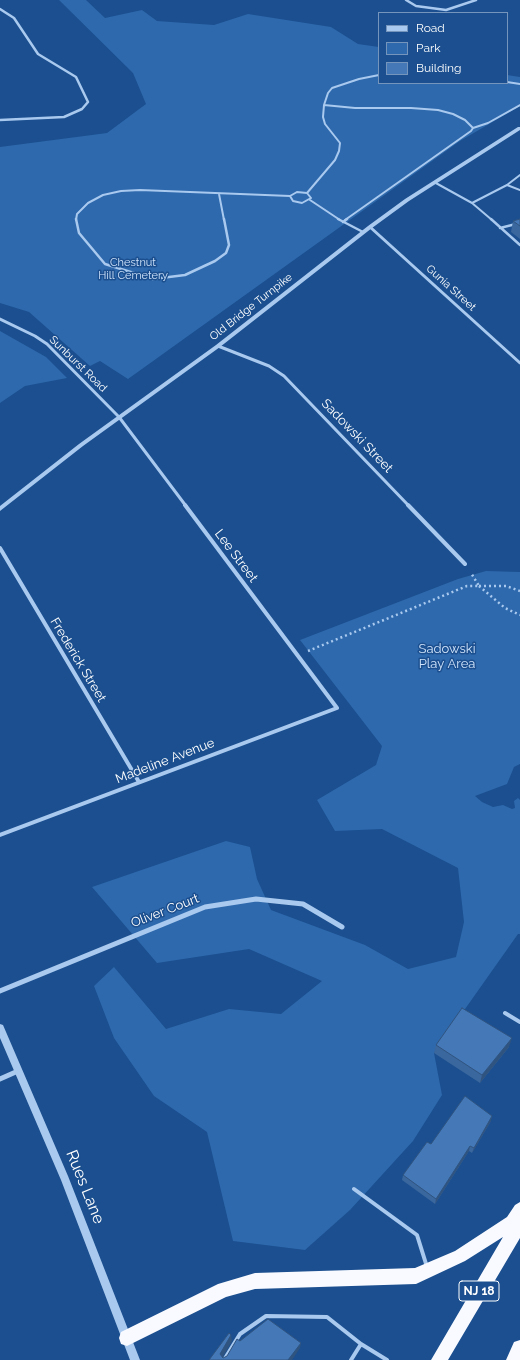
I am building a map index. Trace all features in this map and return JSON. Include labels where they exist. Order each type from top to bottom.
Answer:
[{"type":"highway","points":[[127,1338],[224,1290],[255,1282],[292,1279],[416,1276],[460,1256],[512,1222],[520,1210]]},
{"type":"highway","name":"NJ 18","points":[[439,1360],[520,1222]]},
{"type":"highway","points":[[514,1360],[520,1348]]},
{"type":"street","points":[[406,0],[416,6],[446,10],[476,0]]},
{"type":"street","points":[[0,9],[14,18],[38,54],[76,77],[88,102],[82,109],[64,117],[0,120]]},
{"type":"street","name":"Old Bridge Turnpike","points":[[0,509],[119,417],[218,346],[363,232],[434,182],[520,128]]},
{"type":"street","name":"Gunia Street","points":[[370,227],[520,363]]},
{"type":"street","name":"Sunburst Road","points":[[0,319],[35,336],[47,344],[119,417]]},
{"type":"street","name":"Sadowski Street","points":[[218,346],[270,366],[284,376],[465,564]]},
{"type":"street","name":"Lee Street","points":[[119,417],[337,708]]},
{"type":"street","name":"Frederick Street","points":[[0,548],[138,782]]},
{"type":"street","name":"Madeline Avenue","points":[[0,835],[337,708]]},
{"type":"street","name":"Oliver Court","points":[[0,991],[205,907],[256,899],[303,904],[342,927]]},
{"type":"street","name":"Rues Lane","points":[[0,1028],[65,1179],[135,1360]]},
{"type":"street","points":[[0,1079],[18,1071]]},
{"type":"lane","points":[[307,193],[310,187],[335,160],[339,151],[340,143],[325,124],[323,117],[324,105],[328,93],[332,88],[359,79],[378,75]]},
{"type":"lane","points":[[508,82],[520,84]]},
{"type":"lane","points":[[324,105],[355,108],[411,108],[438,110],[454,114],[465,120],[473,128]]},
{"type":"lane","points":[[343,222],[471,131],[473,128],[488,123],[520,105]]},
{"type":"lane","points":[[472,203],[507,185],[520,174]]},
{"type":"lane","points":[[434,182],[472,203],[520,245]]},
{"type":"lane","points":[[507,185],[520,190]]},
{"type":"lane","points":[[219,194],[229,245],[226,253],[215,261],[185,275],[153,279],[120,270],[105,264],[79,233],[76,223],[77,214],[88,203],[103,195],[121,191],[290,196],[297,192],[307,193],[311,196],[310,200],[323,211],[363,232]]},
{"type":"lane","points":[[290,196],[291,200],[296,202],[302,203],[310,200]]},
{"type":"lane","points":[[500,228],[520,223]]},
{"type":"lane","points":[[505,1013],[520,1022]]},
{"type":"lane","points":[[354,1190],[417,1235],[428,1270]]},
{"type":"lane","points":[[224,1360],[240,1334],[266,1316],[327,1318],[361,1344],[387,1360]]},
{"type":"lane","points":[[351,1360],[361,1344]]},
{"type":"path","points":[[465,564],[479,586],[505,608],[520,615]]},
{"type":"path","points":[[298,655],[467,586],[506,586],[520,591]]},
{"type":"green space","name":"Chestnut Hill Cemetery","points":[[59,0],[86,0],[105,18],[142,10],[157,21],[214,25],[248,14],[331,27],[358,44],[378,47],[378,84],[508,84],[508,75],[520,77],[520,106],[460,141],[128,379],[100,361],[90,366],[29,312],[0,303],[0,147],[107,133],[146,104],[133,73]]},
{"type":"green space","points":[[0,331],[46,357],[67,378],[25,386],[0,403]]},
{"type":"green space","name":"Sadowski Play Area","points":[[486,571],[520,572],[520,764],[514,767],[507,784],[475,796],[482,802],[493,807],[503,805],[512,809],[515,808],[514,801],[518,798],[520,800],[520,934],[518,934],[434,1053],[442,1095],[413,1141],[350,1210],[305,1250],[233,1241],[207,1132],[154,1096],[114,1038],[94,986],[114,967],[166,1029],[229,1009],[281,1014],[322,981],[249,949],[157,963],[92,887],[226,841],[250,847],[257,879],[271,910],[365,945],[408,969],[456,957],[464,922],[458,868],[382,829],[335,831],[317,800],[376,765],[382,746],[300,640],[458,579]]},
{"type":"building","points":[[520,219],[520,226],[513,221]]},
{"type":"building","points":[[462,1008],[512,1038],[482,1075],[436,1045]]},
{"type":"building","points":[[465,1096],[492,1116],[474,1148],[470,1146],[436,1199],[403,1175],[427,1142],[431,1144]]},
{"type":"building","points":[[268,1319],[301,1343],[288,1360],[209,1360],[229,1333],[231,1335],[220,1354],[223,1358],[227,1356],[237,1339],[240,1341]]}]
